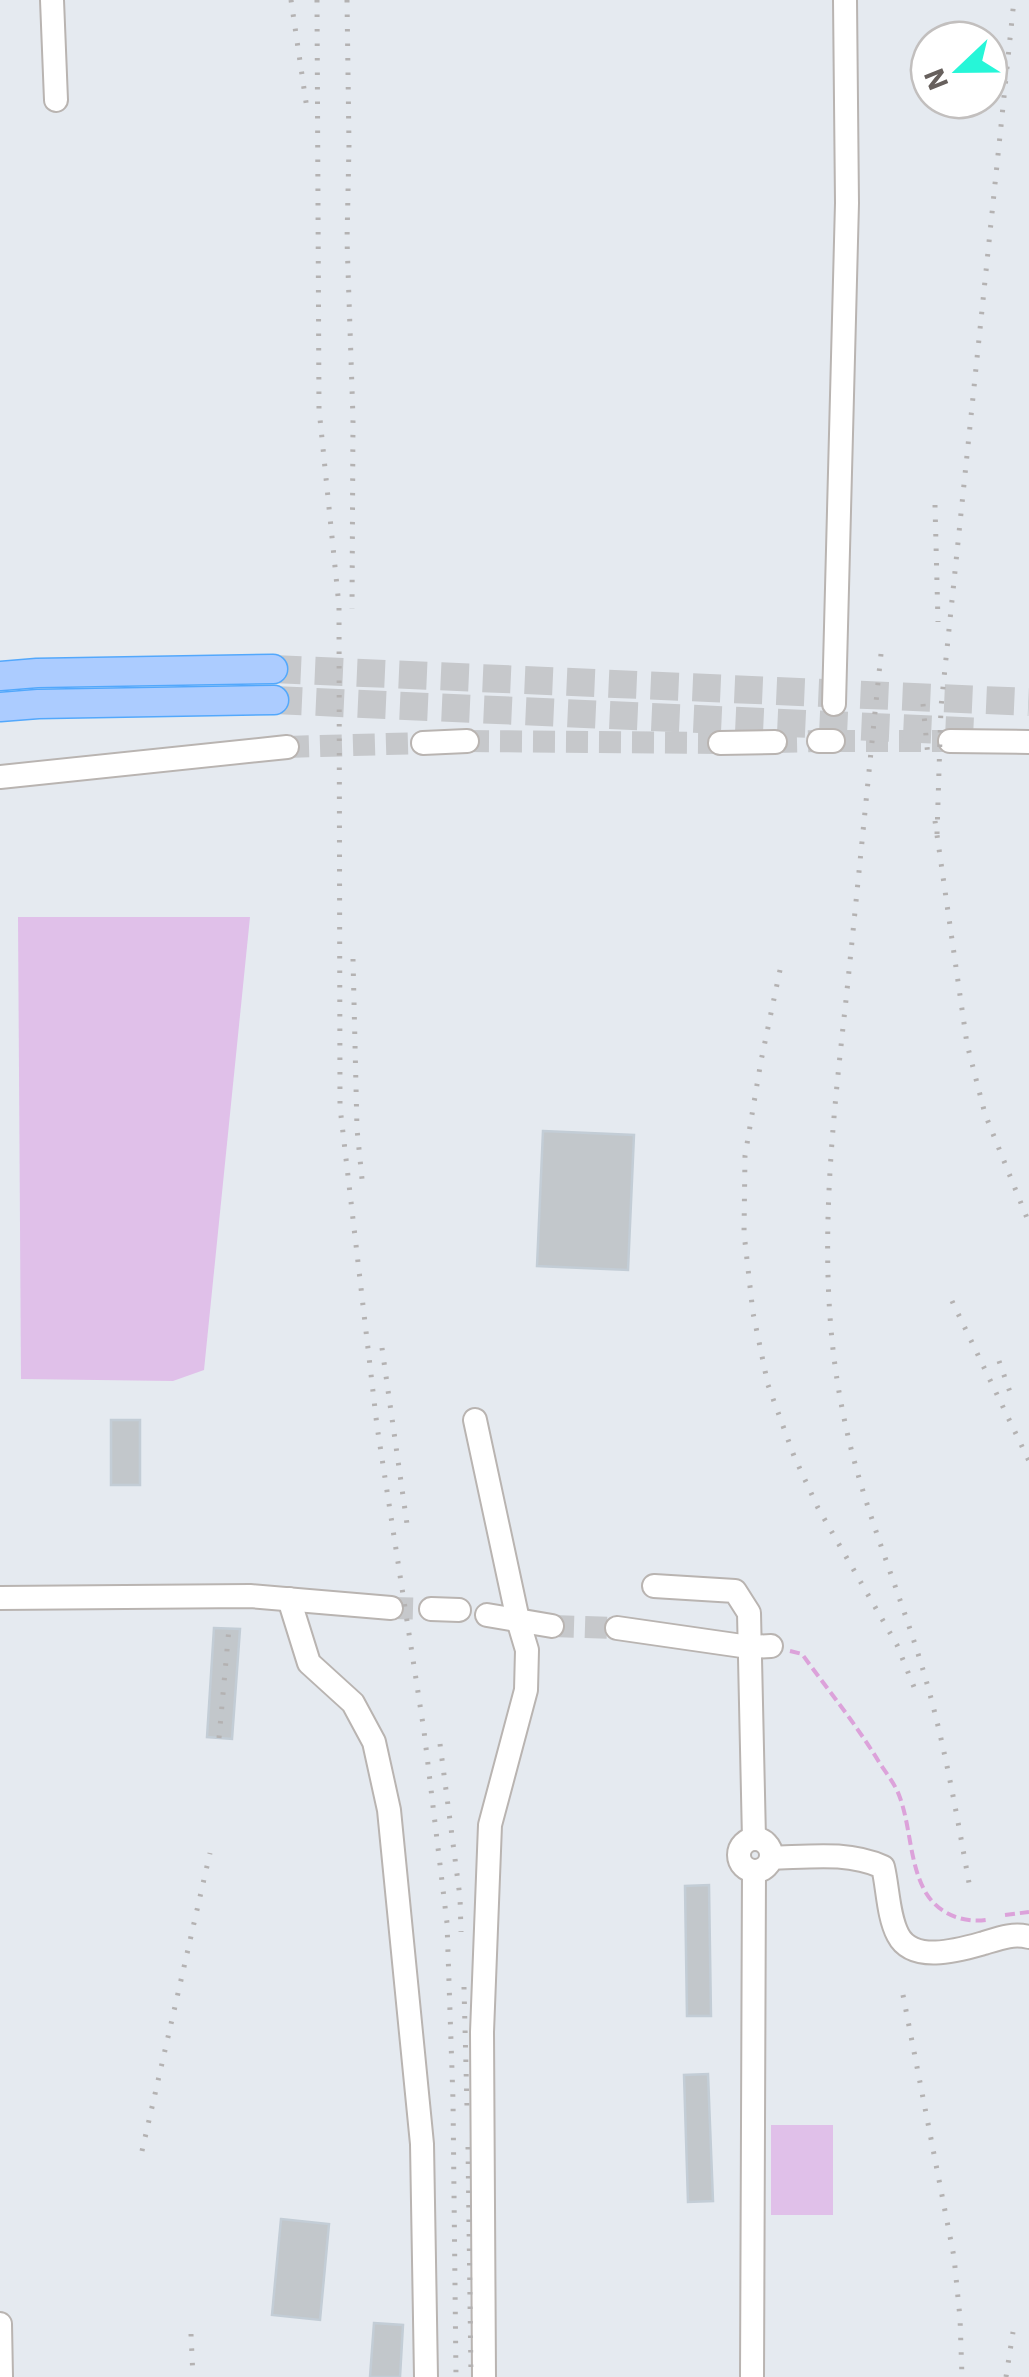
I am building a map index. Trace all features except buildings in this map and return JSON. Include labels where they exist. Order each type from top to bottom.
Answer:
[{"type":"main road","points":[[0,676],[274,668]]},
{"type":"main road","points":[[0,707],[274,700]]},
{"type":"street","points":[[52,0],[56,100]]},
{"type":"street","points":[[834,704],[847,203],[845,0]]},
{"type":"street","points":[[423,743],[467,741]]},
{"type":"street","points":[[720,743],[776,742]]},
{"type":"street","points":[[950,742],[1029,742]]},
{"type":"street","points":[[0,777],[287,747]]},
{"type":"street","points":[[475,1420],[527,1650],[526,1690],[490,1825],[482,2032],[484,2377]]},
{"type":"street","points":[[654,1586],[735,1591],[749,1613],[760,1647],[754,1839],[740,1848],[738,1858],[748,1870],[841,1856],[864,1858],[883,1867],[896,1932],[904,1944],[920,1952],[960,1949],[1015,1934],[1029,1937]]},
{"type":"street","points":[[0,1598],[250,1596],[391,1608]]},
{"type":"street","points":[[289,1600],[308,1662],[353,1703],[374,1742],[389,1810],[422,2144],[426,2377]]},
{"type":"street","points":[[431,1610],[459,1610]]},
{"type":"street","points":[[486,1615],[552,1626]]},
{"type":"street","points":[[617,1628],[760,1647]]},
{"type":"street","points":[[752,2377],[762,1865]]},
{"type":"street","points":[[0,2324],[1,2377]]},
{"type":"path","points":[[760,1647],[802,1654],[868,1744],[898,1793],[926,1894],[946,1914],[980,1921],[1029,1912]]},
{"type":"shaded area","points":[[18,917],[250,917],[204,1370],[173,1381],[21,1379]]},
{"type":"shaded area","points":[[771,2125],[833,2125],[833,2215],[771,2215]]},
{"type":"tunnel","points":[[273,669],[1029,702]]},
{"type":"tunnel","points":[[274,700],[986,732]]},
{"type":"tunnel","points":[[467,741],[720,743]]},
{"type":"tunnel","points":[[775,742],[819,741]]},
{"type":"tunnel","points":[[833,741],[950,741]]},
{"type":"tunnel","points":[[287,747],[423,743]]},
{"type":"tunnel","points":[[391,1608],[431,1609]]},
{"type":"tunnel","points":[[552,1626],[617,1628]]},
{"type":"railway","points":[[291,0],[307,109]]},
{"type":"railway","points":[[317,0],[319,409],[339,606],[340,1107],[377,1426],[424,1731],[447,1923],[456,2377]]},
{"type":"railway","points":[[347,0],[352,609]]},
{"type":"railway","points":[[937,834],[941,707],[1014,0]]},
{"type":"railway","points":[[935,505],[938,622]]},
{"type":"railway","points":[[881,654],[835,1103],[828,1206],[830,1310],[834,1362],[851,1447],[933,1706],[971,1894]]},
{"type":"railway","points":[[923,704],[928,757]]},
{"type":"railway","points":[[935,821],[967,1044],[985,1114],[1029,1223]]},
{"type":"railway","points":[[353,959],[362,1179]]},
{"type":"railway","points":[[780,970],[745,1156],[744,1233],[753,1313],[768,1385],[794,1456],[818,1508],[897,1645],[918,1697]]},
{"type":"railway","points":[[952,1301],[1029,1461]]},
{"type":"railway","points":[[382,1348],[408,1531]]},
{"type":"railway","points":[[999,1361],[1011,1395]]},
{"type":"railway","points":[[219,1738],[229,1628]]},
{"type":"railway","points":[[440,1744],[461,1932]]},
{"type":"railway","points":[[142,2151],[210,1853]]},
{"type":"railway","points":[[464,1987],[467,2107]]},
{"type":"railway","points":[[903,1995],[954,2257],[962,2377]]},
{"type":"railway","points":[[468,2147],[471,2377]]},
{"type":"railway","points":[[1006,2377],[1013,2332]]},
{"type":"railway","points":[[191,2334],[193,2377]]}]
